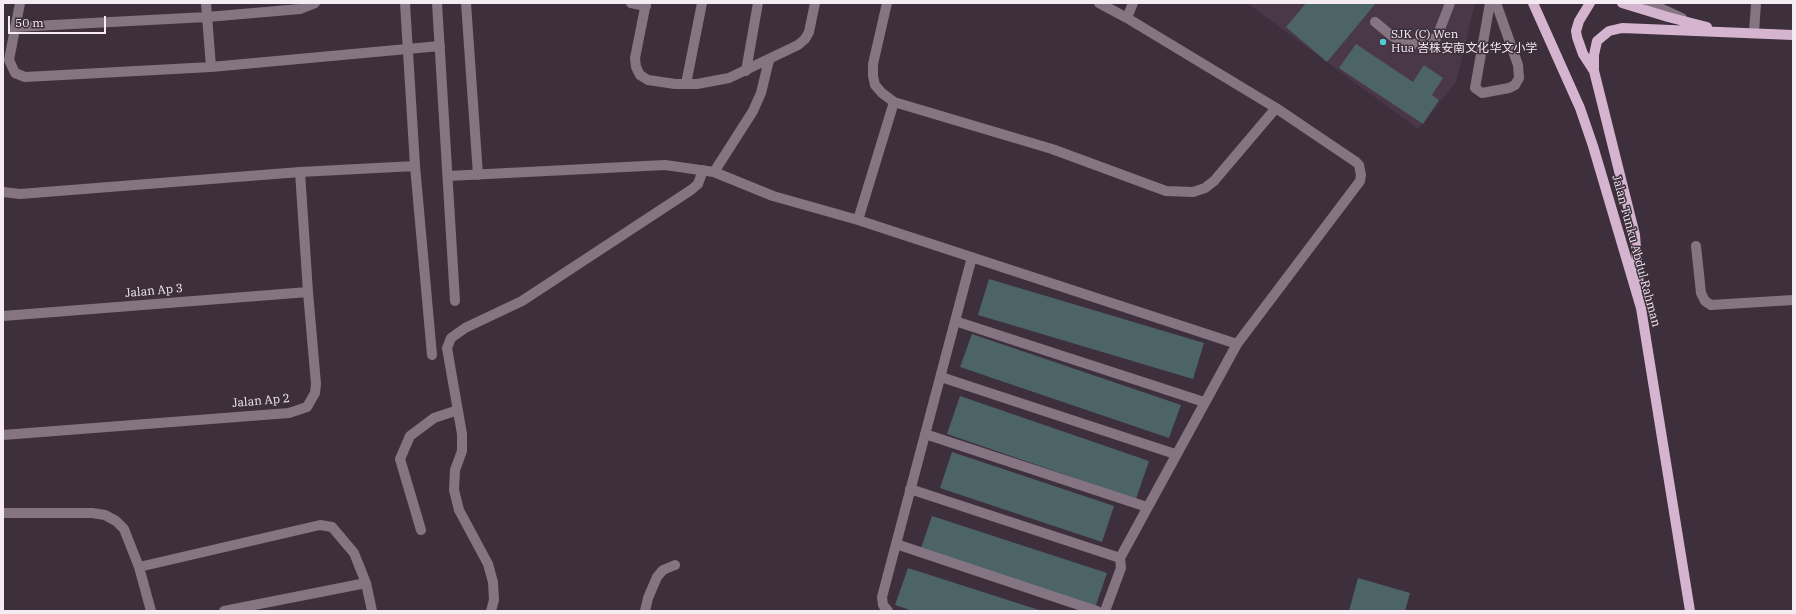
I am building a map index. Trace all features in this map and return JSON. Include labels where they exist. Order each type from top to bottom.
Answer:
[{"type":"main road","name":"Jalan Tunku Abdul Rahman","points":[[1534,3],[1580,108],[1593,146],[1640,308],[1690,611]]},
{"type":"main road","points":[[1590,3],[1576,31],[1579,45],[1594,71]]},
{"type":"main road","points":[[1622,3],[1729,32]]},
{"type":"main road","points":[[1640,308],[1636,235],[1594,71],[1594,55],[1597,41],[1609,31],[1622,28],[1793,35]]},
{"type":"street","points":[[20,3],[9,60],[15,73],[25,77],[211,67],[440,46]]},
{"type":"street","points":[[206,3],[211,67]]},
{"type":"street","points":[[15,27],[207,17],[300,9],[315,3]]},
{"type":"street","points":[[405,3],[415,166],[432,355]]},
{"type":"street","points":[[437,3],[455,301]]},
{"type":"street","points":[[466,3],[478,175]]},
{"type":"street","points":[[631,3],[646,5],[635,58],[636,67],[640,75],[648,80],[661,83],[686,84],[711,82],[729,78],[746,72],[798,45],[805,39],[809,32],[815,3]]},
{"type":"street","points":[[686,84],[702,3]]},
{"type":"street","points":[[746,72],[758,3]]},
{"type":"street","points":[[887,3],[872,76],[875,85],[882,93],[894,102],[1052,149],[1166,191],[1180,193],[1193,192],[1204,188],[1214,181],[1276,108]]},
{"type":"street","points":[[1100,3],[1276,108],[1356,162],[1361,170],[1360,181],[1237,344],[1175,454],[1120,558],[1121,568],[1105,611]]},
{"type":"street","points":[[1127,18],[1133,3]]},
{"type":"street","points":[[1376,22],[1392,36],[1402,42],[1413,44],[1426,43],[1437,37],[1450,3]]},
{"type":"street","points":[[1490,3],[1475,88],[1482,93],[1509,88],[1515,85],[1519,78],[1518,65],[1496,3]]},
{"type":"street","points":[[1649,3],[1696,24]]},
{"type":"street","points":[[1754,33],[1756,3]]},
{"type":"street","points":[[714,172],[753,111],[761,93],[769,60]]},
{"type":"street","points":[[858,220],[894,102]]},
{"type":"street","points":[[448,176],[659,165],[689,167],[714,172],[774,196],[858,220],[1237,344]]},
{"type":"street","points":[[3,192],[20,194],[300,172],[415,166]]},
{"type":"street","points":[[491,611],[494,600],[493,582],[488,564],[459,510],[454,490],[455,470],[462,451],[462,434],[447,348],[451,338],[465,328],[522,300],[691,190],[698,184],[703,170]]},
{"type":"street","name":"Jalan Ap 2","points":[[3,435],[289,413],[307,407],[313,400],[316,388],[300,172]]},
{"type":"street","points":[[1696,246],[1701,293],[1706,301],[1711,305],[1793,300]]},
{"type":"street","points":[[888,611],[883,605],[882,597],[972,257]]},
{"type":"street","name":"Jalan Ap 3","points":[[3,316],[308,292]]},
{"type":"street","points":[[955,321],[1204,402]]},
{"type":"street","points":[[940,377],[1175,454]]},
{"type":"street","points":[[420,530],[400,460],[410,436],[434,418],[458,410]]},
{"type":"street","points":[[925,434],[1147,507]]},
{"type":"street","points":[[910,489],[1120,558]]},
{"type":"street","points":[[3,513],[76,512],[105,515],[116,521],[124,529],[139,567],[151,611]]},
{"type":"street","points":[[139,567],[320,525],[332,527],[354,553],[366,583],[372,611]]},
{"type":"street","points":[[896,544],[1097,611]]},
{"type":"street","points":[[645,611],[648,598],[657,577],[662,570],[675,565]]},
{"type":"street","points":[[224,611],[366,583]]},
{"type":"shaded area","name":"SJK (C) Wen Hua 峇株安南文化华文小学","points":[[1247,3],[1475,3],[1456,82],[1418,129]]},
{"type":"building","points":[[1306,3],[1376,3],[1327,62],[1286,27]]},
{"type":"building","points":[[1356,44],[1413,82],[1424,65],[1443,78],[1432,95],[1439,100],[1423,124],[1339,68]]},
{"type":"building","points":[[989,279],[1204,343],[1193,379],[978,315]]},
{"type":"building","points":[[972,334],[1181,405],[1169,438],[960,367]]},
{"type":"building","points":[[960,396],[1149,461],[1136,499],[947,434]]},
{"type":"building","points":[[952,452],[1114,506],[1102,542],[940,488]]},
{"type":"building","points":[[932,516],[1107,573],[1095,608],[920,551]]},
{"type":"building","points":[[908,568],[1042,611],[913,611],[895,605]]},
{"type":"building","points":[[1358,578],[1410,593],[1405,611],[1349,611]]},
{"type":"place","name":"SJK (C) Wen Hua 峇株安南文化华文小学","points":[[1383,42]]}]
